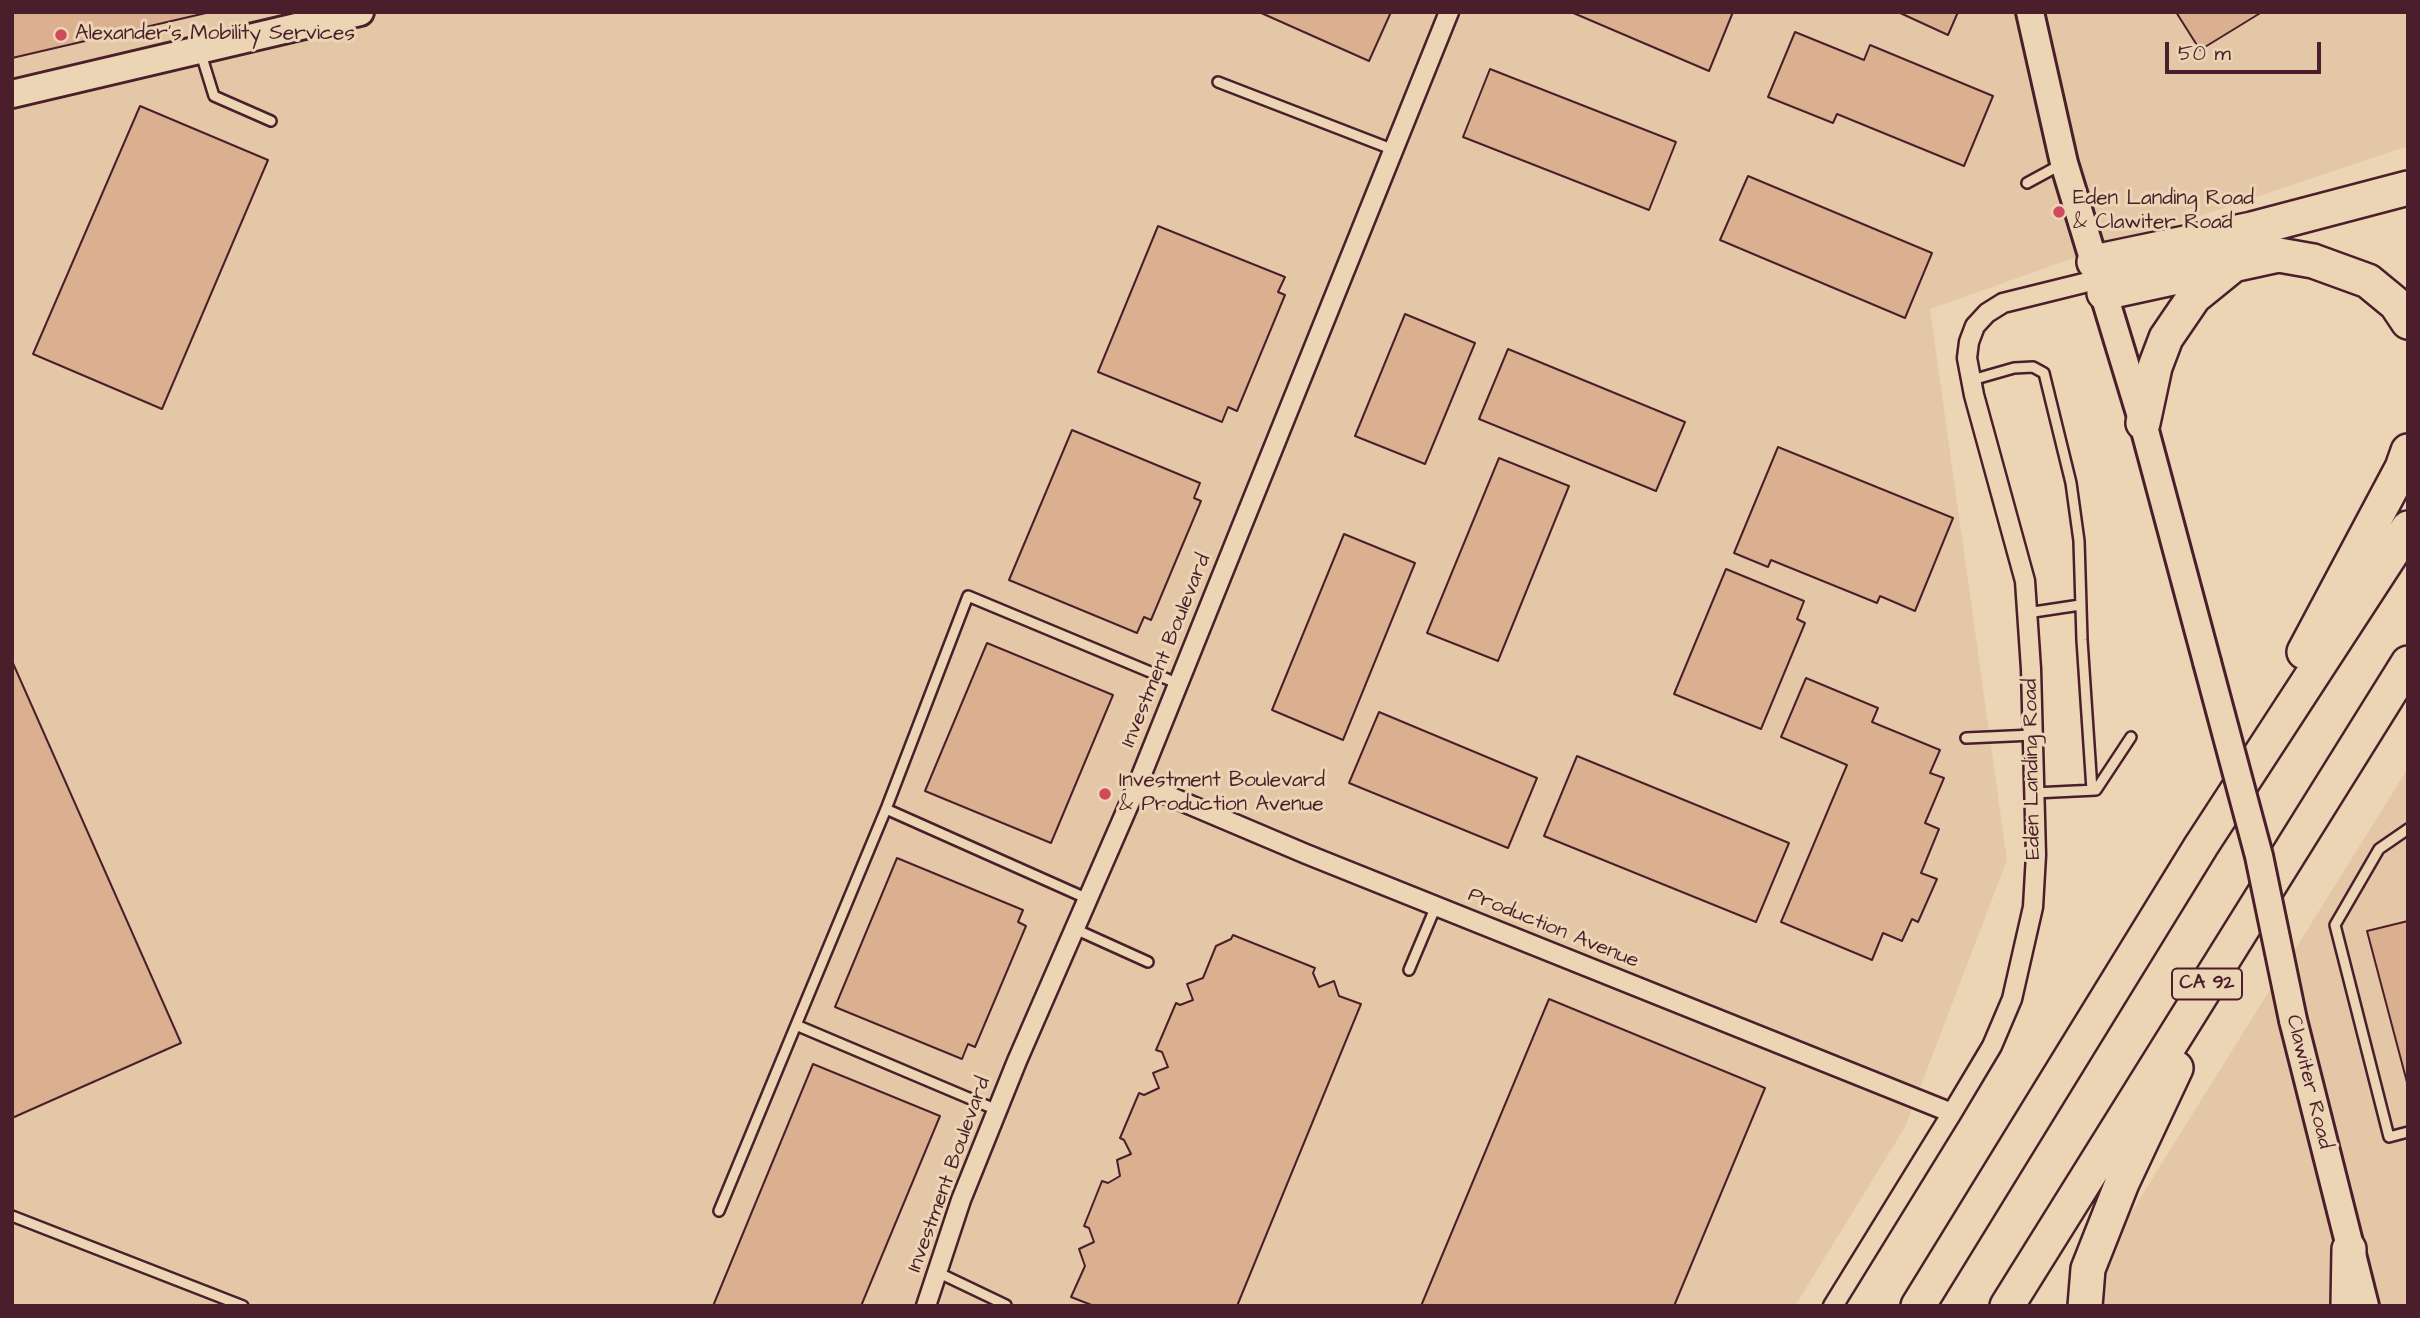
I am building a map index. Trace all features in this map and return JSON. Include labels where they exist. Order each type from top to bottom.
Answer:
[{"type":"highway","points":[[2099,278],[2252,229],[2408,188]]},
{"type":"highway","points":[[2099,278],[2236,264],[2279,255],[2313,261],[2368,281],[2396,304],[2408,322]]},
{"type":"highway","points":[[2143,423],[2155,367],[2166,338],[2194,297],[2236,264]]},
{"type":"highway","points":[[2201,846],[2402,468],[2408,451]]},
{"type":"highway","points":[[1918,1306],[2201,846],[2408,528]]},
{"type":"highway","name":"CA 92","points":[[2007,1306],[2408,663]]},
{"type":"highway","points":[[2085,1306],[2088,1269],[2122,1183],[2238,934]]},
{"type":"highway","points":[[2348,1306],[2349,1249]]},
{"type":"street","points":[[12,94],[360,12]]},
{"type":"street","name":"Investment Boulevard","points":[[926,1306],[961,1200],[997,1110],[1179,684],[1449,12]]},
{"type":"street","points":[[2030,12],[2064,163],[2143,423]]},
{"type":"street","name":"Eden Landing Road","points":[[1833,1306],[1992,1046],[2012,999],[2033,907],[2036,855],[2025,581],[1972,380],[1967,358],[1969,342],[1975,326],[1987,313],[2003,303],[2099,278]]},
{"type":"street","name":"Clawiter Road","points":[[2143,423],[2259,856],[2293,1020],[2365,1306]]},
{"type":"street","name":"Production Avenue","points":[[1137,786],[1162,793],[1952,1113]]},
{"type":"lane","points":[[200,49],[214,96],[271,121]]},
{"type":"lane","points":[[1218,82],[1394,150]]},
{"type":"lane","points":[[2027,183],[2064,163]]},
{"type":"lane","points":[[1972,380],[2014,368],[2033,367],[2044,373],[2071,483],[2079,541],[2080,605],[2092,790]]},
{"type":"lane","points":[[719,1211],[886,809],[968,596],[1179,684]]},
{"type":"lane","points":[[2027,612],[2080,605]]},
{"type":"lane","points":[[1966,738],[2032,735]]},
{"type":"lane","points":[[2034,793],[2096,790],[2131,737]]},
{"type":"lane","points":[[886,809],[1088,899]]},
{"type":"lane","points":[[2408,829],[2379,849],[2335,926],[2389,1137],[2408,1132]]},
{"type":"lane","points":[[1409,970],[1436,906]]},
{"type":"lane","points":[[1075,929],[1148,962]]},
{"type":"lane","points":[[796,1025],[997,1110]]},
{"type":"lane","points":[[12,1216],[243,1306]]},
{"type":"lane","points":[[937,1272],[1006,1305]]},
{"type":"shaded area","points":[[12,12],[2408,12],[2408,146],[1930,309],[2007,860],[1905,1127],[1795,1306],[12,1306]]},
{"type":"shaded area","points":[[2408,768],[2408,1306],[2073,1306]]},
{"type":"building","name":"Alexander's Mobility Services","points":[[12,12],[206,12],[206,13],[12,58]]},
{"type":"building","points":[[1259,12],[1391,12],[1369,61]]},
{"type":"building","points":[[1571,12],[1733,12],[1709,71]]},
{"type":"building","points":[[1898,12],[1958,12],[1948,35]]},
{"type":"building","points":[[2176,12],[2262,12],[2200,50]]},
{"type":"building","points":[[1795,32],[1864,60],[1870,45],[1993,96],[1964,166],[1837,114],[1833,123],[1768,97]]},
{"type":"building","points":[[1490,69],[1676,142],[1649,210],[1463,137]]},
{"type":"building","points":[[140,106],[268,160],[162,409],[33,354]]},
{"type":"building","points":[[1748,176],[1932,253],[1905,318],[1720,240]]},
{"type":"building","points":[[1158,226],[1285,277],[1278,292],[1285,295],[1237,411],[1228,407],[1222,422],[1098,372]]},
{"type":"building","points":[[1405,314],[1475,343],[1425,464],[1355,436]]},
{"type":"building","points":[[1508,349],[1685,422],[1656,491],[1479,419]]},
{"type":"building","points":[[1072,430],[1200,483],[1194,498],[1201,501],[1151,620],[1144,617],[1137,633],[1009,580]]},
{"type":"building","points":[[1778,447],[1953,518],[1915,611],[1880,596],[1877,603],[1771,560],[1768,567],[1734,553]]},
{"type":"building","points":[[1499,458],[1569,486],[1498,661],[1427,633]]},
{"type":"building","points":[[1344,534],[1415,563],[1343,740],[1272,710]]},
{"type":"building","points":[[1726,569],[1804,601],[1797,619],[1805,623],[1761,729],[1674,694]]},
{"type":"building","points":[[987,643],[1113,695],[1051,843],[925,791]]},
{"type":"building","points":[[12,661],[181,1043],[12,1118]]},
{"type":"building","points":[[1806,678],[1878,708],[1872,722],[1940,750],[1930,773],[1944,778],[1925,823],[1939,829],[1921,873],[1937,879],[1918,922],[1912,919],[1902,941],[1883,933],[1872,960],[1781,922],[1847,765],[1781,737]]},
{"type":"building","points":[[1379,712],[1537,778],[1508,848],[1349,783]]},
{"type":"building","points":[[1577,756],[1789,843],[1756,922],[1544,836]]},
{"type":"building","points":[[897,858],[1023,910],[1018,922],[1026,926],[975,1047],[968,1044],[962,1059],[835,1007]]},
{"type":"building","points":[[2408,921],[2408,1086],[2367,931]]},
{"type":"building","points":[[1233,935],[1315,968],[1313,973],[1319,987],[1334,981],[1339,996],[1361,1004],[1237,1306],[1094,1306],[1071,1297],[1085,1266],[1079,1249],[1094,1242],[1089,1228],[1084,1226],[1102,1181],[1108,1183],[1120,1176],[1117,1160],[1131,1154],[1124,1140],[1120,1138],[1139,1093],[1144,1095],[1159,1088],[1153,1073],[1168,1067],[1162,1052],[1156,1050],[1176,1003],[1180,1005],[1193,1000],[1187,984],[1203,978],[1216,946],[1231,939]]},
{"type":"building","points":[[1549,999],[1765,1088],[1674,1306],[1421,1306]]},
{"type":"building","points":[[813,1064],[940,1116],[861,1306],[713,1306]]},
{"type":"place","name":"Alexander's Mobility Services","points":[[61,35]]},
{"type":"place","name":"Eden Landing Road & Clawiter Road","points":[[2059,212]]},
{"type":"place","name":"Investment Boulevard & Production Avenue","points":[[1105,794]]}]
